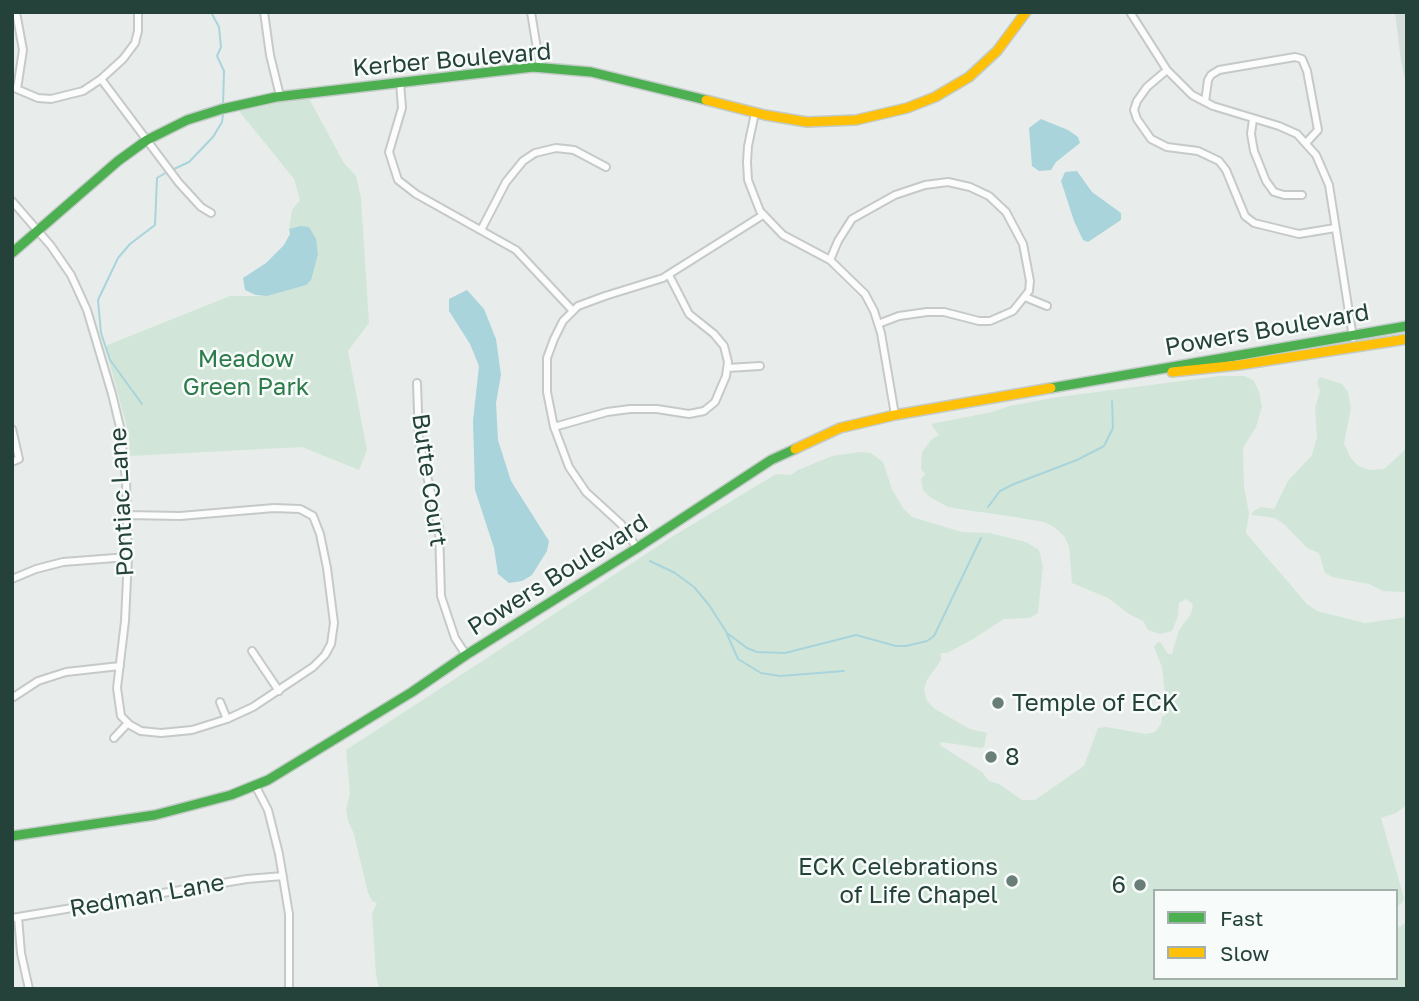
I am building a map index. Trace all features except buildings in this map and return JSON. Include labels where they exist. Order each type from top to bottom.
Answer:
[{"type":"main road","name":"Kerber Boulevard","points":[[12,253],[118,161],[147,140],[187,120],[280,96],[540,67],[591,72],[755,113],[807,122],[856,120],[907,108],[935,97],[969,77],[997,51],[1026,12]]},
{"type":"main road","name":"Powers Boulevard","points":[[12,836],[155,815],[231,796],[255,785],[401,699],[781,455],[841,428],[895,415],[1407,326]]},
{"type":"main road","name":"Powers Boulevard","points":[[1135,374],[1240,365],[1407,339]]},
{"type":"street","points":[[16,12],[23,51],[14,88],[38,99],[51,99],[83,91],[101,79],[123,59],[135,43],[138,12]]},
{"type":"street","points":[[264,12],[270,55],[280,96]]},
{"type":"street","points":[[531,12],[540,67]]},
{"type":"street","points":[[1130,12],[1167,70],[1192,95],[1297,134],[1316,155],[1329,185],[1354,346]]},
{"type":"street","points":[[1205,102],[1208,80],[1219,70],[1295,57],[1302,60],[1307,71],[1318,130],[1306,143]]},
{"type":"street","points":[[1167,70],[1141,93],[1134,110],[1151,139],[1167,147],[1198,151],[1219,161],[1226,170],[1245,216],[1254,223],[1299,234],[1335,228]]},
{"type":"street","points":[[101,79],[179,183],[201,207],[211,213]]},
{"type":"street","points":[[400,82],[402,108],[389,152],[398,180],[416,194],[516,250],[573,311]]},
{"type":"street","points":[[755,113],[748,146],[748,180],[754,197],[763,215],[783,235],[830,260],[865,294],[878,324],[895,415]]},
{"type":"street","points":[[1253,119],[1251,134],[1254,151],[1266,181],[1274,192],[1302,195]]},
{"type":"street","points":[[481,230],[506,183],[523,161],[535,153],[556,148],[574,150],[606,167]]},
{"type":"street","points":[[830,260],[852,219],[868,208],[925,185],[948,182],[971,187],[989,197],[1006,212],[1015,227],[1025,255],[1030,281],[1025,298],[1013,311],[990,321],[979,321],[944,312],[927,312],[899,316],[878,324]]},
{"type":"street","name":"Pontiac Lane","points":[[12,201],[62,259],[87,310],[113,394],[120,427],[127,515],[128,557],[120,666]]},
{"type":"street","points":[[637,548],[621,524],[586,492],[569,467],[555,428],[548,392],[547,358],[563,321],[578,306],[669,275],[763,215]]},
{"type":"street","points":[[555,428],[607,412],[630,409],[657,409],[689,414],[704,411],[715,402],[721,392],[727,368],[724,346],[714,334],[689,314],[669,275]]},
{"type":"street","points":[[1025,298],[1047,306]]},
{"type":"street","points":[[727,368],[760,366]]},
{"type":"street","name":"Butte Court","points":[[417,383],[419,440],[439,528],[441,596],[456,638],[466,655]]},
{"type":"street","points":[[12,429],[19,459],[12,461]]},
{"type":"street","points":[[12,698],[38,681],[66,672],[120,666],[118,704],[121,716],[128,723],[141,731],[161,733],[192,730],[253,707],[313,667],[326,655],[334,622],[327,568],[313,516],[300,509],[274,508],[180,516],[127,515]]},
{"type":"street","points":[[12,579],[63,562],[128,557]]},
{"type":"street","points":[[252,652],[279,691]]},
{"type":"street","points":[[220,702],[227,719]]},
{"type":"street","points":[[114,738],[128,723]]},
{"type":"street","points":[[255,785],[268,810],[283,876],[289,914],[289,989]]},
{"type":"street","name":"Redman Lane","points":[[15,918],[247,878],[283,876]]},
{"type":"street","points":[[15,918],[29,989]]},
{"type":"shaded area","points":[[1395,12],[1407,12],[1407,88],[1401,61]]},
{"type":"green space","name":"Meadow Green Park","points":[[306,93],[344,163],[356,176],[361,198],[369,323],[348,351],[367,450],[359,470],[302,447],[130,456],[129,435],[105,346],[230,296],[267,296],[300,226],[289,229],[292,210],[300,200],[294,179],[235,106]]},
{"type":"green space","points":[[1220,376],[1244,376],[1253,380],[1259,391],[1262,407],[1256,427],[1243,448],[1244,486],[1249,513],[1246,533],[1307,604],[1317,611],[1365,623],[1407,617],[1407,805],[1396,813],[1381,818],[1403,902],[1398,906],[1398,889],[1153,889],[1153,980],[1398,980],[1398,928],[1407,922],[1407,989],[379,989],[372,913],[377,903],[372,901],[368,893],[354,834],[348,821],[346,810],[350,794],[346,750],[675,535],[776,474],[791,475],[832,456],[871,453],[883,462],[892,489],[912,517],[962,532],[990,533],[1026,542],[1039,550],[1043,566],[1038,613],[1030,618],[1004,619],[973,639],[947,653],[941,653],[941,660],[924,689],[927,701],[935,709],[970,729],[987,733],[984,747],[981,748],[941,742],[940,745],[982,772],[989,781],[999,784],[1022,800],[1035,800],[1084,766],[1098,728],[1146,734],[1155,732],[1161,724],[1162,716],[1165,716],[1166,704],[1162,667],[1154,647],[1158,642],[1161,643],[1168,654],[1172,654],[1179,630],[1191,614],[1193,604],[1186,599],[1179,603],[1178,616],[1172,631],[1160,634],[1148,630],[1143,621],[1108,598],[1072,583],[1069,546],[1064,536],[1054,527],[1044,522],[948,507],[923,490],[921,479],[925,474],[921,469],[922,452],[931,440],[939,435],[931,424],[1058,397]]},
{"type":"green space","points":[[1320,377],[1342,384],[1348,392],[1351,409],[1344,443],[1350,457],[1358,466],[1369,470],[1384,469],[1407,448],[1407,592],[1383,591],[1369,584],[1332,577],[1325,573],[1319,553],[1307,548],[1285,525],[1275,518],[1252,515],[1252,512],[1261,507],[1274,509],[1288,481],[1312,455],[1317,437],[1315,408],[1320,391],[1317,382]]},
{"type":"water","points":[[1041,119],[1068,130],[1078,137],[1080,143],[1056,162],[1051,170],[1039,171],[1032,166],[1029,128]]},
{"type":"water","points":[[1077,171],[1092,192],[1121,213],[1121,220],[1088,242],[1083,240],[1074,221],[1061,181],[1065,172]]},
{"type":"water","points":[[309,227],[316,239],[318,254],[311,280],[306,285],[267,296],[245,290],[243,278],[266,263],[284,245],[290,234],[289,229]]},
{"type":"water","points":[[467,290],[484,309],[496,339],[501,375],[496,403],[498,440],[511,481],[549,541],[547,551],[532,575],[522,581],[509,583],[498,574],[494,548],[475,490],[473,421],[479,366],[470,344],[449,311],[449,299]]},
{"type":"waterway","points":[[211,12],[219,27],[221,47],[217,56],[224,71],[223,105]]},
{"type":"waterway","points":[[172,170],[189,162],[213,137],[222,122],[223,114]]},
{"type":"waterway","points":[[142,404],[110,360],[101,333],[98,300],[118,258],[130,244],[155,225],[157,178],[167,172]]},
{"type":"waterway","points":[[988,507],[1000,491],[1077,460],[1104,446],[1113,428],[1112,401]]},
{"type":"waterway","points":[[650,561],[675,573],[694,587],[727,633],[757,652],[785,653],[856,635],[896,646],[906,646],[927,641],[934,636],[981,538]]},
{"type":"waterway","points":[[727,634],[738,659],[761,673],[780,676],[844,671]]},
{"type":"traffic: fast","points":[[12,253],[118,161],[147,140],[187,120],[276,97],[533,67],[591,72],[706,100]]},
{"type":"traffic: fast","points":[[1051,388],[1407,326]]},
{"type":"traffic: fast","points":[[12,836],[155,815],[231,795],[268,780],[412,692],[771,460],[795,449]]},
{"type":"traffic: slow","points":[[706,100],[807,122],[856,120],[907,108],[935,97],[969,77],[997,51],[1026,12]]},
{"type":"traffic: slow","points":[[1172,372],[1239,365],[1407,339]]},
{"type":"traffic: slow","points":[[795,449],[840,428],[895,415],[1051,388]]},
{"type":"place","name":"Temple of ECK","points":[[998,703]]},
{"type":"place","name":"8","points":[[991,757]]},
{"type":"place","name":"ECK Celebrations of Life Chapel","points":[[1012,881]]},
{"type":"place","name":"6","points":[[1140,885]]}]
